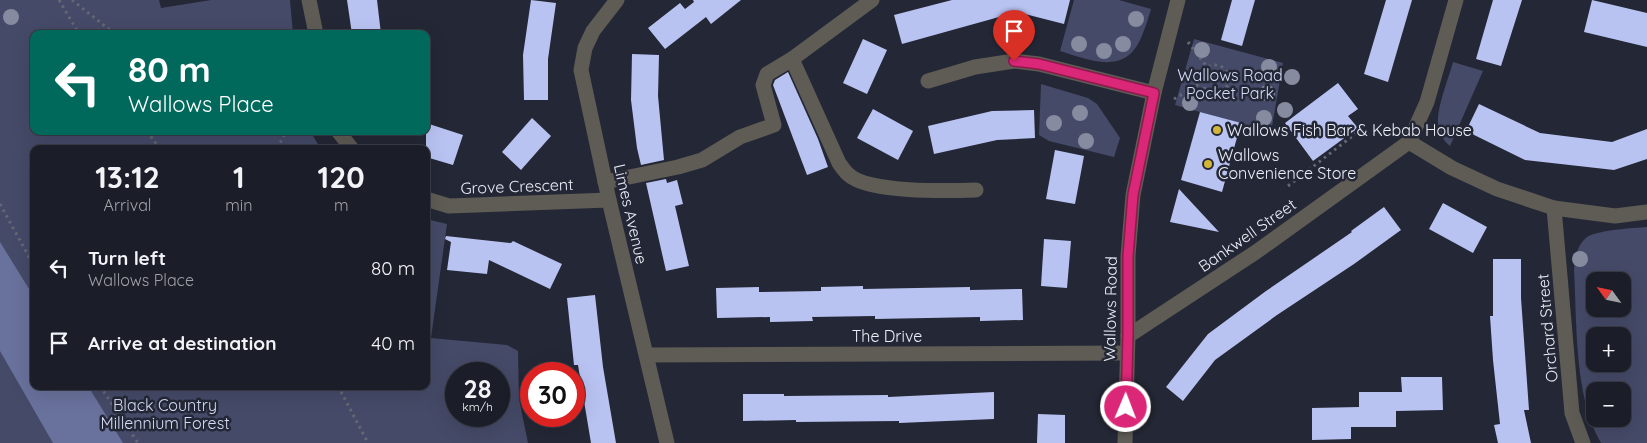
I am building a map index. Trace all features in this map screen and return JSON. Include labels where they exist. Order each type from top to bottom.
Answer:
[{"type":"street","points":[[309,0],[315,30]]},
{"type":"street","name":"Limes Avenue","points":[[617,0],[593,31],[585,48],[581,70],[609,200],[667,443]]},
{"type":"street","points":[[605,182],[678,167],[702,160],[740,137],[774,125],[763,85],[767,74],[792,59],[872,0]]},
{"type":"street","name":"Wallows Road","points":[[1125,443],[1128,256],[1133,195],[1154,93],[1178,0]]},
{"type":"street","name":"Bankwell Street","points":[[1128,336],[1256,252],[1409,142],[1428,102],[1456,0]]},
{"type":"street","points":[[792,59],[839,163],[849,176],[864,183],[925,192],[976,190]]},
{"type":"street","points":[[928,80],[976,67],[1014,61],[1039,64],[1154,93]]},
{"type":"street","points":[[341,135],[349,145]]},
{"type":"street","points":[[1409,142],[1452,168],[1497,189],[1554,208],[1615,216],[1647,212]]},
{"type":"street","name":"Grove Crescent","points":[[430,199],[449,206],[609,200]]},
{"type":"street","name":"Orchard Street","points":[[1554,208],[1572,412],[1582,443]]},
{"type":"street","name":"The Drive","points":[[647,355],[1127,353]]},
{"type":"path","points":[[59,0],[77,30]]},
{"type":"path","points":[[72,0],[110,30]]},
{"type":"path","points":[[1188,42],[1207,67]]},
{"type":"path","points":[[1216,64],[1224,68],[1229,77],[1224,90],[1215,93],[1206,90],[1201,83],[1201,74],[1207,67],[1216,64]]},
{"type":"path","points":[[1173,100],[1201,83]]},
{"type":"path","points":[[1288,186],[1339,144],[1359,131]]},
{"type":"path","points":[[0,204],[30,259]]},
{"type":"path","points":[[103,390],[138,443]]},
{"type":"path","points":[[340,390],[368,443]]},
{"type":"green space","name":"Black Country Millennium Forest","points":[[0,0],[159,0],[161,8],[211,0],[290,0],[293,30],[30,30],[30,135],[312,135],[319,145],[30,145],[30,390],[430,390],[430,220],[447,224],[431,338],[507,345],[518,351],[520,427],[525,427],[528,443],[0,443]]},
{"type":"green space","points":[[1074,0],[1119,0],[1151,9],[1142,35],[1134,50],[1126,57],[1116,61],[1105,62],[1094,61],[1060,51]]},
{"type":"green space","name":"Wallows Road Pocket Park","points":[[1194,39],[1283,63],[1271,132],[1175,105]]},
{"type":"green space","points":[[1453,62],[1483,71],[1450,146],[1440,132],[1438,116]]},
{"type":"green space","points":[[1041,84],[1088,98],[1097,104],[1120,138],[1114,157],[1049,141],[1039,135]]},
{"type":"green space","points":[[1647,227],[1647,443],[1601,443],[1593,427],[1631,427],[1631,382],[1586,382],[1586,404],[1581,382],[1577,336],[1575,261],[1579,248],[1587,237],[1607,231]]},
{"type":"shaded area","points":[[0,242],[30,291],[30,390],[90,390],[123,443],[53,443],[0,351]]},
{"type":"building","points":[[347,0],[377,0],[381,30],[351,30]]},
{"type":"building","points":[[531,0],[556,3],[548,59],[548,100],[524,100],[523,55]]},
{"type":"building","points":[[693,0],[741,0],[711,24],[706,17],[665,49],[648,28],[680,3],[685,9],[694,2]]},
{"type":"building","points":[[952,0],[1070,0],[1064,24],[1017,12],[902,44],[894,15]]},
{"type":"building","points":[[1232,0],[1255,0],[1242,46],[1221,40]]},
{"type":"building","points":[[1386,0],[1412,0],[1388,82],[1364,74]]},
{"type":"building","points":[[1493,0],[1522,0],[1501,66],[1476,59]]},
{"type":"building","points":[[1592,0],[1647,13],[1647,47],[1584,32]]},
{"type":"building","points":[[863,39],[887,50],[867,94],[843,83]]},
{"type":"building","points":[[632,54],[659,55],[658,96],[664,160],[641,165],[631,100]]},
{"type":"building","points":[[788,72],[818,139],[828,167],[807,175],[773,85],[775,80]]},
{"type":"building","points":[[1338,83],[1358,109],[1348,116],[1358,128],[1313,161],[1285,123]]},
{"type":"building","points":[[1479,104],[1540,133],[1612,142],[1647,129],[1647,159],[1614,170],[1525,160],[1466,131]]},
{"type":"building","points":[[873,109],[913,131],[898,160],[857,138]]},
{"type":"building","points":[[1034,110],[1035,138],[997,140],[934,154],[928,126],[992,111]]},
{"type":"building","points":[[1200,112],[1241,123],[1222,192],[1181,180]]},
{"type":"building","points":[[532,118],[551,136],[521,170],[502,152]]},
{"type":"building","points":[[430,124],[463,135],[453,165],[430,158],[430,145],[426,145],[426,135],[430,135]]},
{"type":"building","points":[[1055,150],[1084,156],[1075,204],[1046,199]]},
{"type":"building","points":[[666,179],[667,183],[677,180],[683,204],[675,206],[689,266],[666,271],[646,183]]},
{"type":"building","points":[[1179,189],[1219,232],[1170,222]]},
{"type":"building","points":[[1443,203],[1487,227],[1473,253],[1429,229]]},
{"type":"building","points":[[1384,207],[1401,230],[1215,360],[1183,401],[1166,387],[1208,334],[1266,291],[1352,232]]},
{"type":"building","points":[[446,236],[511,243],[513,241],[562,264],[550,289],[489,260],[487,274],[447,270],[451,242],[445,239]]},
{"type":"building","points":[[1044,239],[1071,241],[1067,288],[1041,286]]},
{"type":"building","points":[[1493,259],[1521,259],[1521,298],[1529,410],[1524,410],[1531,443],[1498,443],[1494,425],[1500,424],[1490,316],[1493,316]]},
{"type":"building","points":[[863,286],[863,289],[970,287],[970,290],[1022,289],[1023,320],[980,321],[980,317],[875,319],[875,316],[812,317],[813,321],[770,322],[770,317],[717,318],[716,288],[759,287],[759,292],[821,291],[821,287]]},
{"type":"building","points":[[595,295],[603,367],[616,443],[591,443],[585,407],[585,362],[574,362],[567,298]]},
{"type":"building","points":[[1401,377],[1442,377],[1443,410],[1396,411],[1396,427],[1351,427],[1351,439],[1312,440],[1312,408],[1359,407],[1359,392],[1402,392]]},
{"type":"building","points":[[994,392],[994,419],[899,423],[899,421],[743,421],[743,394],[784,394],[784,396],[888,395],[888,397]]},
{"type":"building","points":[[1038,414],[1065,415],[1065,443],[1037,443]]},
{"type":"place","name":"Wallows Fish Bar & Kebab House","points":[[1217,130]]},
{"type":"place","name":"Wallows Convenience Store","points":[[1208,164]]},
{"type":"route","points":[[1014,61],[1039,64],[1154,93],[1133,195],[1128,256],[1126,407]]}]
